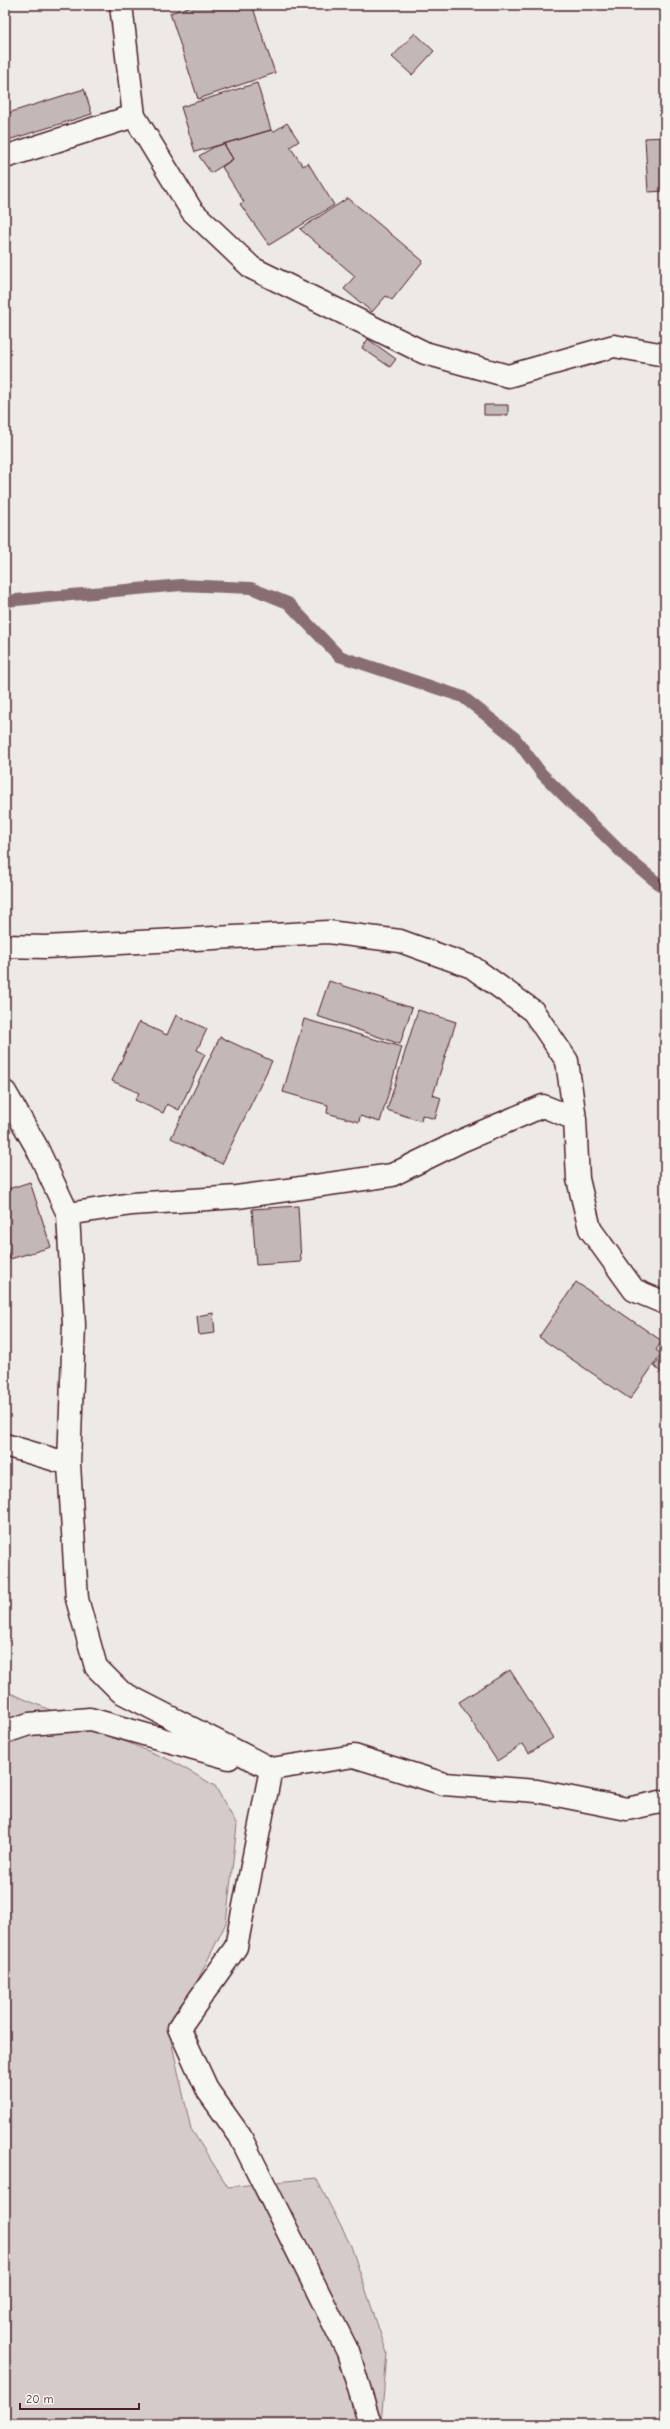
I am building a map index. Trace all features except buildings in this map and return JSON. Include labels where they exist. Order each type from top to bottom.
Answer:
[{"type":"street","points":[[120,5],[134,116],[192,211],[252,268],[426,353],[508,376],[614,346],[665,355]]},
{"type":"street","points":[[5,157],[134,116]]},
{"type":"street","points":[[5,946],[45,947],[328,932],[400,941],[472,967],[533,1011],[566,1061],[575,1119],[578,1179],[590,1229],[634,1290],[665,1303]]},
{"type":"street","points":[[5,1092],[36,1146],[68,1214],[74,1325],[69,1464],[77,1599],[96,1666],[121,1692],[271,1769],[354,1756],[444,1784],[537,1791],[627,1809],[665,1801]]},
{"type":"street","points":[[68,1214],[132,1204],[237,1197],[392,1175],[461,1141],[543,1106],[575,1119]]},
{"type":"street","points":[[5,1445],[69,1464]]},
{"type":"street","points":[[5,1732],[29,1724],[90,1719],[231,1759],[236,1752]]},
{"type":"street","points":[[271,1769],[236,1947],[179,2028],[208,2091],[240,2136],[348,2352],[370,2424]]},
{"type":"shaded area","points":[[5,1691],[172,1761],[215,1786],[237,1825],[226,1923],[170,2036],[191,2129],[228,2187],[316,2178],[351,2246],[387,2353],[381,2424],[5,2424]]},
{"type":"waterway","points":[[5,601],[181,585],[251,588],[288,603],[339,656],[463,697],[515,738],[542,774],[627,858],[665,889]]}]
